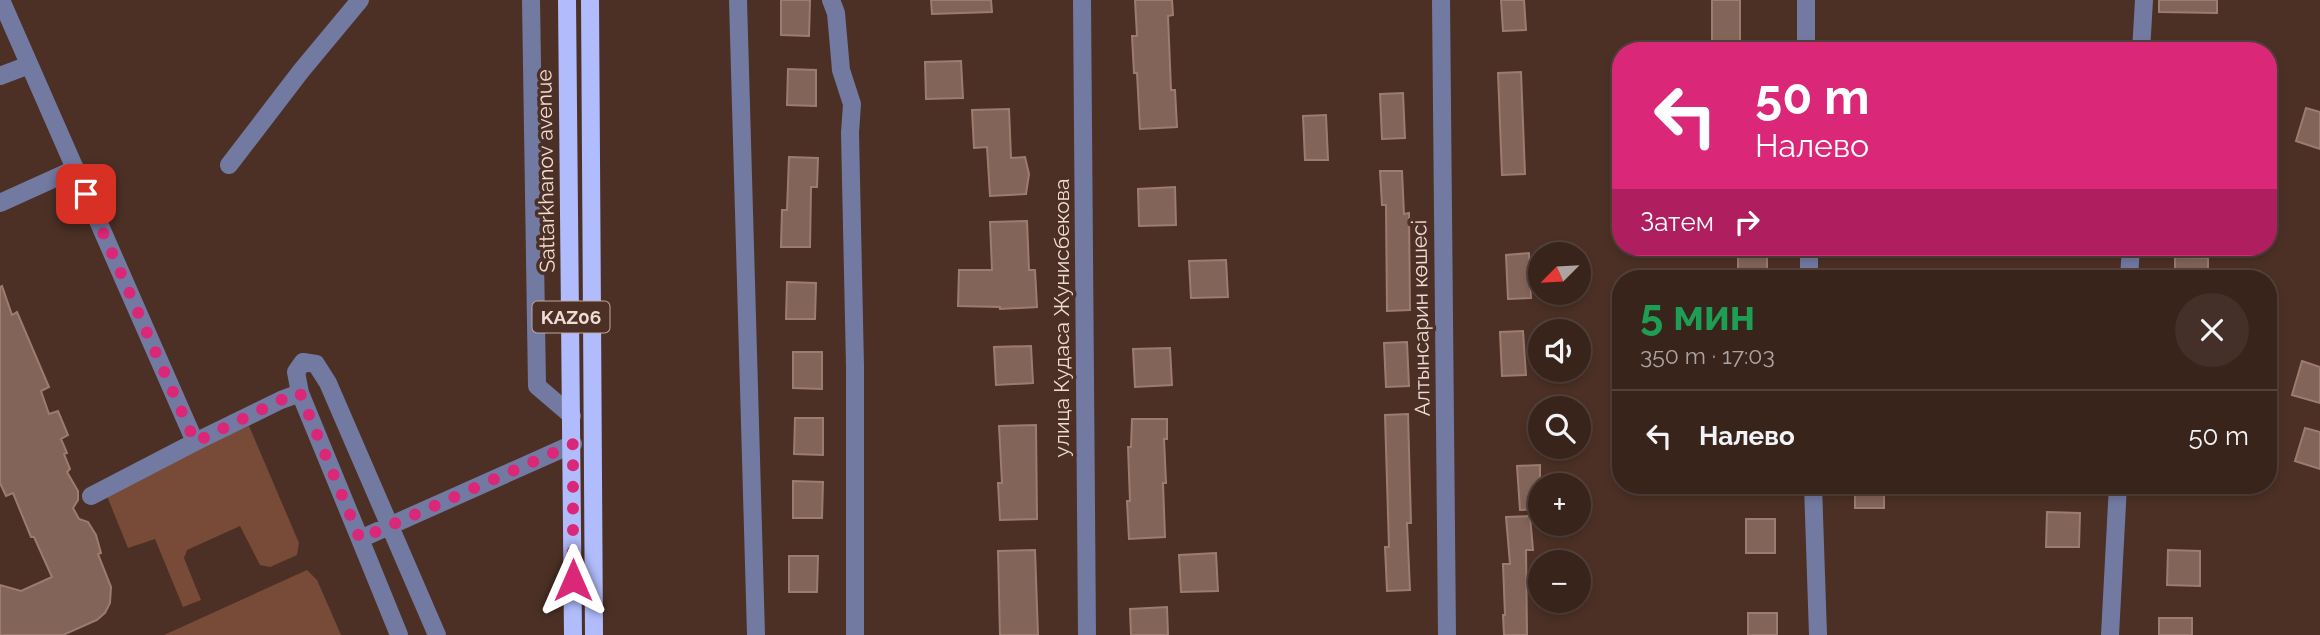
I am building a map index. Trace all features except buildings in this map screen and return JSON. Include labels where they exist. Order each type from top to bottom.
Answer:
[{"type":"main road","name":"Sattarkhanov avenue","points":[[567,0],[573,635]]},
{"type":"main road","name":"Sattarkhanov avenue","points":[[590,0],[594,635]]},
{"type":"street","points":[[1,0],[195,442]]},
{"type":"street","points":[[229,165],[360,0]]},
{"type":"street","points":[[531,0],[537,386],[572,416]]},
{"type":"street","points":[[738,0],[756,635]]},
{"type":"street","points":[[831,0],[836,13],[841,70],[852,104],[850,133],[855,366],[855,635]]},
{"type":"street","name":"улица Кудаса Жунисбекова","points":[[1082,0],[1087,635]]},
{"type":"street","name":"Алтынсарин көшесі","points":[[1441,0],[1447,635]]},
{"type":"street","points":[[1806,0],[1806,42]]},
{"type":"street","points":[[2142,42],[2144,0]]},
{"type":"street","points":[[0,76],[29,65]]},
{"type":"street","points":[[0,203],[75,169]]},
{"type":"street","points":[[399,635],[300,393],[296,372],[303,362],[317,364],[328,383],[437,635]]},
{"type":"street","points":[[91,496],[195,442],[300,393]]},
{"type":"street","points":[[360,539],[573,444]]},
{"type":"street","points":[[1813,494],[1818,635]]},
{"type":"street","points":[[2110,635],[2118,494]]},
{"type":"shaded area","points":[[249,426],[299,543],[297,555],[270,567],[260,565],[240,526],[187,550],[184,558],[201,600],[183,607],[155,539],[128,548],[107,496],[112,484]]},
{"type":"shaded area","points":[[307,570],[317,580],[341,635],[164,635]]},
{"type":"route","points":[[86,194],[195,442],[300,393],[360,539],[573,444],[573,580]]}]
